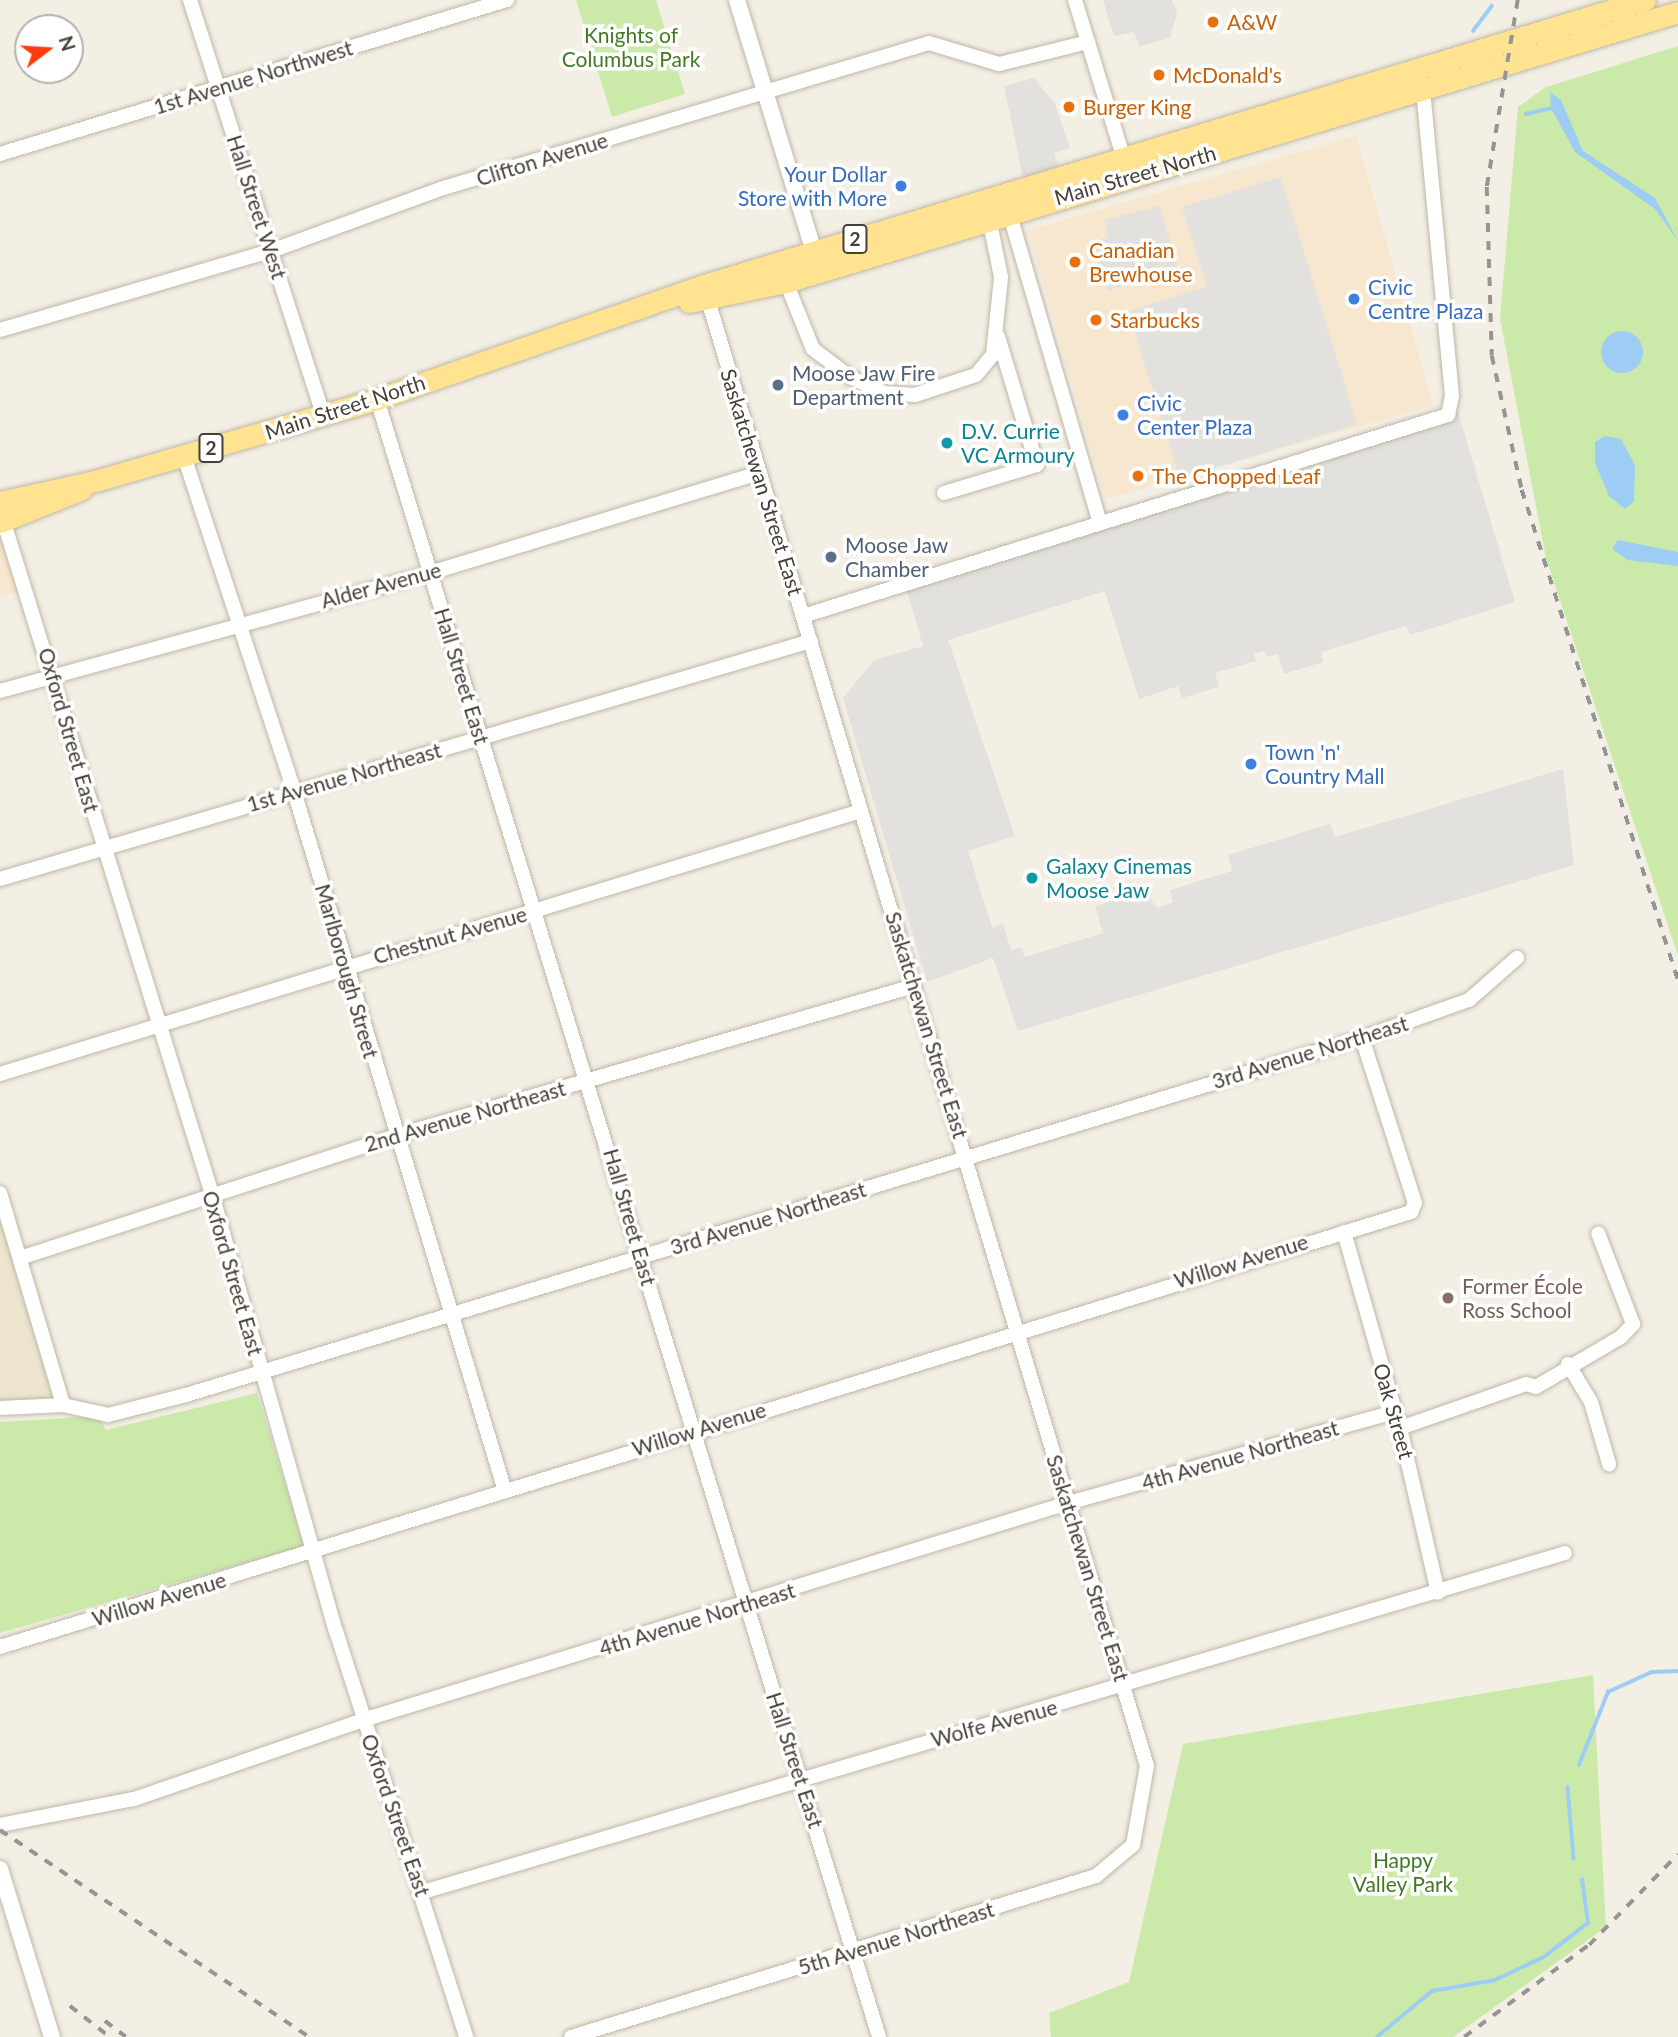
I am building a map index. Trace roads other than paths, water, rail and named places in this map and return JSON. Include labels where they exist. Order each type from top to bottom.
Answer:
[{"type":"main road","name":"Main Street North","points":[[706,291],[786,282],[817,261],[1122,154],[1645,0]]},
{"type":"main road","name":"Main Street North","points":[[1,513],[99,480],[377,399],[587,322],[989,218],[1678,12]]},
{"type":"street","name":"Hall Street West","points":[[190,0],[323,415]]},
{"type":"street","name":"1st Avenue Northwest","points":[[0,154],[507,0]]},
{"type":"street","points":[[737,0],[817,261]]},
{"type":"street","points":[[1075,0],[1129,177]]},
{"type":"street","name":"Clifton Avenue","points":[[0,330],[271,251],[440,189],[929,43],[999,64],[1088,42]]},
{"type":"street","points":[[803,616],[1448,415],[1452,396],[1423,90]]},
{"type":"street","points":[[1009,212],[1100,523]]},
{"type":"street","points":[[786,282],[813,349],[850,377],[885,393],[915,395],[976,375],[993,355],[1002,278],[989,218]]},
{"type":"street","name":"Saskatchewan Street East","points":[[706,291],[914,986],[1021,1329],[1068,1503],[1147,1766]]},
{"type":"street","points":[[944,493],[1037,466],[997,333]]},
{"type":"street","name":"Hall Street East","points":[[377,399],[589,1080],[878,2037]]},
{"type":"street","name":"Marlborough Street","points":[[184,456],[241,621],[295,791],[345,966],[399,1135],[504,1488]]},
{"type":"street","name":"Alder Avenue","points":[[0,691],[241,621],[430,573],[760,473]]},
{"type":"street","name":"Oxford Street East","points":[[1,513],[55,674],[103,846],[212,1194],[363,1720],[424,1892],[466,2037]]},
{"type":"street","name":"1st Avenue Northeast","points":[[0,879],[103,846],[811,641]]},
{"type":"street","name":"Chestnut Avenue","points":[[0,1074],[160,1022],[861,811]]},
{"type":"street","name":"3rd Avenue Northeast","points":[[0,1408],[63,1405],[108,1415],[261,1372],[1362,1038],[1469,1000],[1517,958]]},
{"type":"street","name":"2nd Avenue Northeast","points":[[20,1258],[399,1135],[914,986]]},
{"type":"street","name":"Willow Avenue","points":[[0,1647],[314,1553],[504,1488],[1400,1215],[1415,1203],[1362,1038]]},
{"type":"street","points":[[0,1193],[63,1405]]},
{"type":"street","name":"Oak Street","points":[[1343,1232],[1400,1428],[1438,1592]]},
{"type":"street","points":[[1400,1428],[1526,1384],[1536,1387],[1633,1324],[1598,1233]]},
{"type":"street","points":[[1568,1364],[1591,1402],[1609,1464]]},
{"type":"street","name":"4th Avenue Northeast","points":[[0,1825],[135,1799],[363,1720],[1068,1503],[1395,1412]]},
{"type":"street","name":"Wolfe Avenue","points":[[424,1892],[801,1777],[1125,1689],[1565,1553]]},
{"type":"street","name":"5th Avenue Northeast","points":[[571,2037],[853,1951],[1117,1864],[1133,1845],[1147,1766]]},
{"type":"street","points":[[0,1869],[52,2037]]},
{"type":"water","points":[[1550,92],[1561,100],[1583,151],[1655,198],[1678,241],[1655,209],[1575,152],[1551,108]]},
{"type":"water","points":[[1622,331],[1637,337],[1643,352],[1637,367],[1622,373],[1607,367],[1601,352],[1607,337]]},
{"type":"water","points":[[1605,436],[1621,439],[1635,465],[1634,501],[1625,509],[1609,496],[1595,463],[1595,442]]},
{"type":"water","points":[[1618,540],[1678,552],[1678,566],[1628,560],[1612,549]]},
{"type":"waterway","points":[[1473,31],[1492,6]]},
{"type":"waterway","points":[[1526,114],[1551,108]]},
{"type":"waterway","points":[[1579,1765],[1608,1692],[1652,1672],[1678,1671]]},
{"type":"waterway","points":[[1568,1787],[1574,1859]]},
{"type":"waterway","points":[[1377,2037],[1432,1991],[1495,1980],[1544,1957],[1588,1923],[1582,1880]]},
{"type":"railway","points":[[1518,0],[1487,187],[1492,356],[1522,490],[1678,980]]},
{"type":"railway","points":[[0,1830],[309,2037]]},
{"type":"railway","points":[[1464,2037],[1589,1945],[1678,1854]]},
{"type":"railway","points":[[70,2006],[110,2037]]},
{"type":"railway","points":[[105,2021],[126,2037]]},
{"type":"place","name":"A&W","points":[[1213,22]]},
{"type":"place","name":"McDonald's","points":[[1159,75]]},
{"type":"place","name":"Burger King","points":[[1069,107]]},
{"type":"place","name":"Your Dollar Store with More","points":[[901,186]]},
{"type":"place","name":"Canadian Brewhouse","points":[[1075,262]]},
{"type":"place","name":"Civic Centre Plaza","points":[[1354,299]]},
{"type":"place","name":"Starbucks","points":[[1096,320]]},
{"type":"place","name":"Moose Jaw Fire Department","points":[[778,385]]},
{"type":"place","name":"Civic Center Plaza","points":[[1123,415]]},
{"type":"place","name":"D.V. Currie VC Armoury","points":[[947,443]]},
{"type":"place","name":"The Chopped Leaf","points":[[1138,476]]},
{"type":"place","name":"Moose Jaw Chamber","points":[[831,557]]},
{"type":"place","name":"Town 'n' Country Mall","points":[[1251,764]]},
{"type":"place","name":"Galaxy Cinemas Moose Jaw","points":[[1032,878]]},
{"type":"place","name":"Former École Ross School","points":[[1448,1298]]},
{"type":"park label","name":"Knights of Columbus Park","points":[[631,47]]},
{"type":"park label","name":"Happy Valley Park","points":[[1403,1872]]}]
